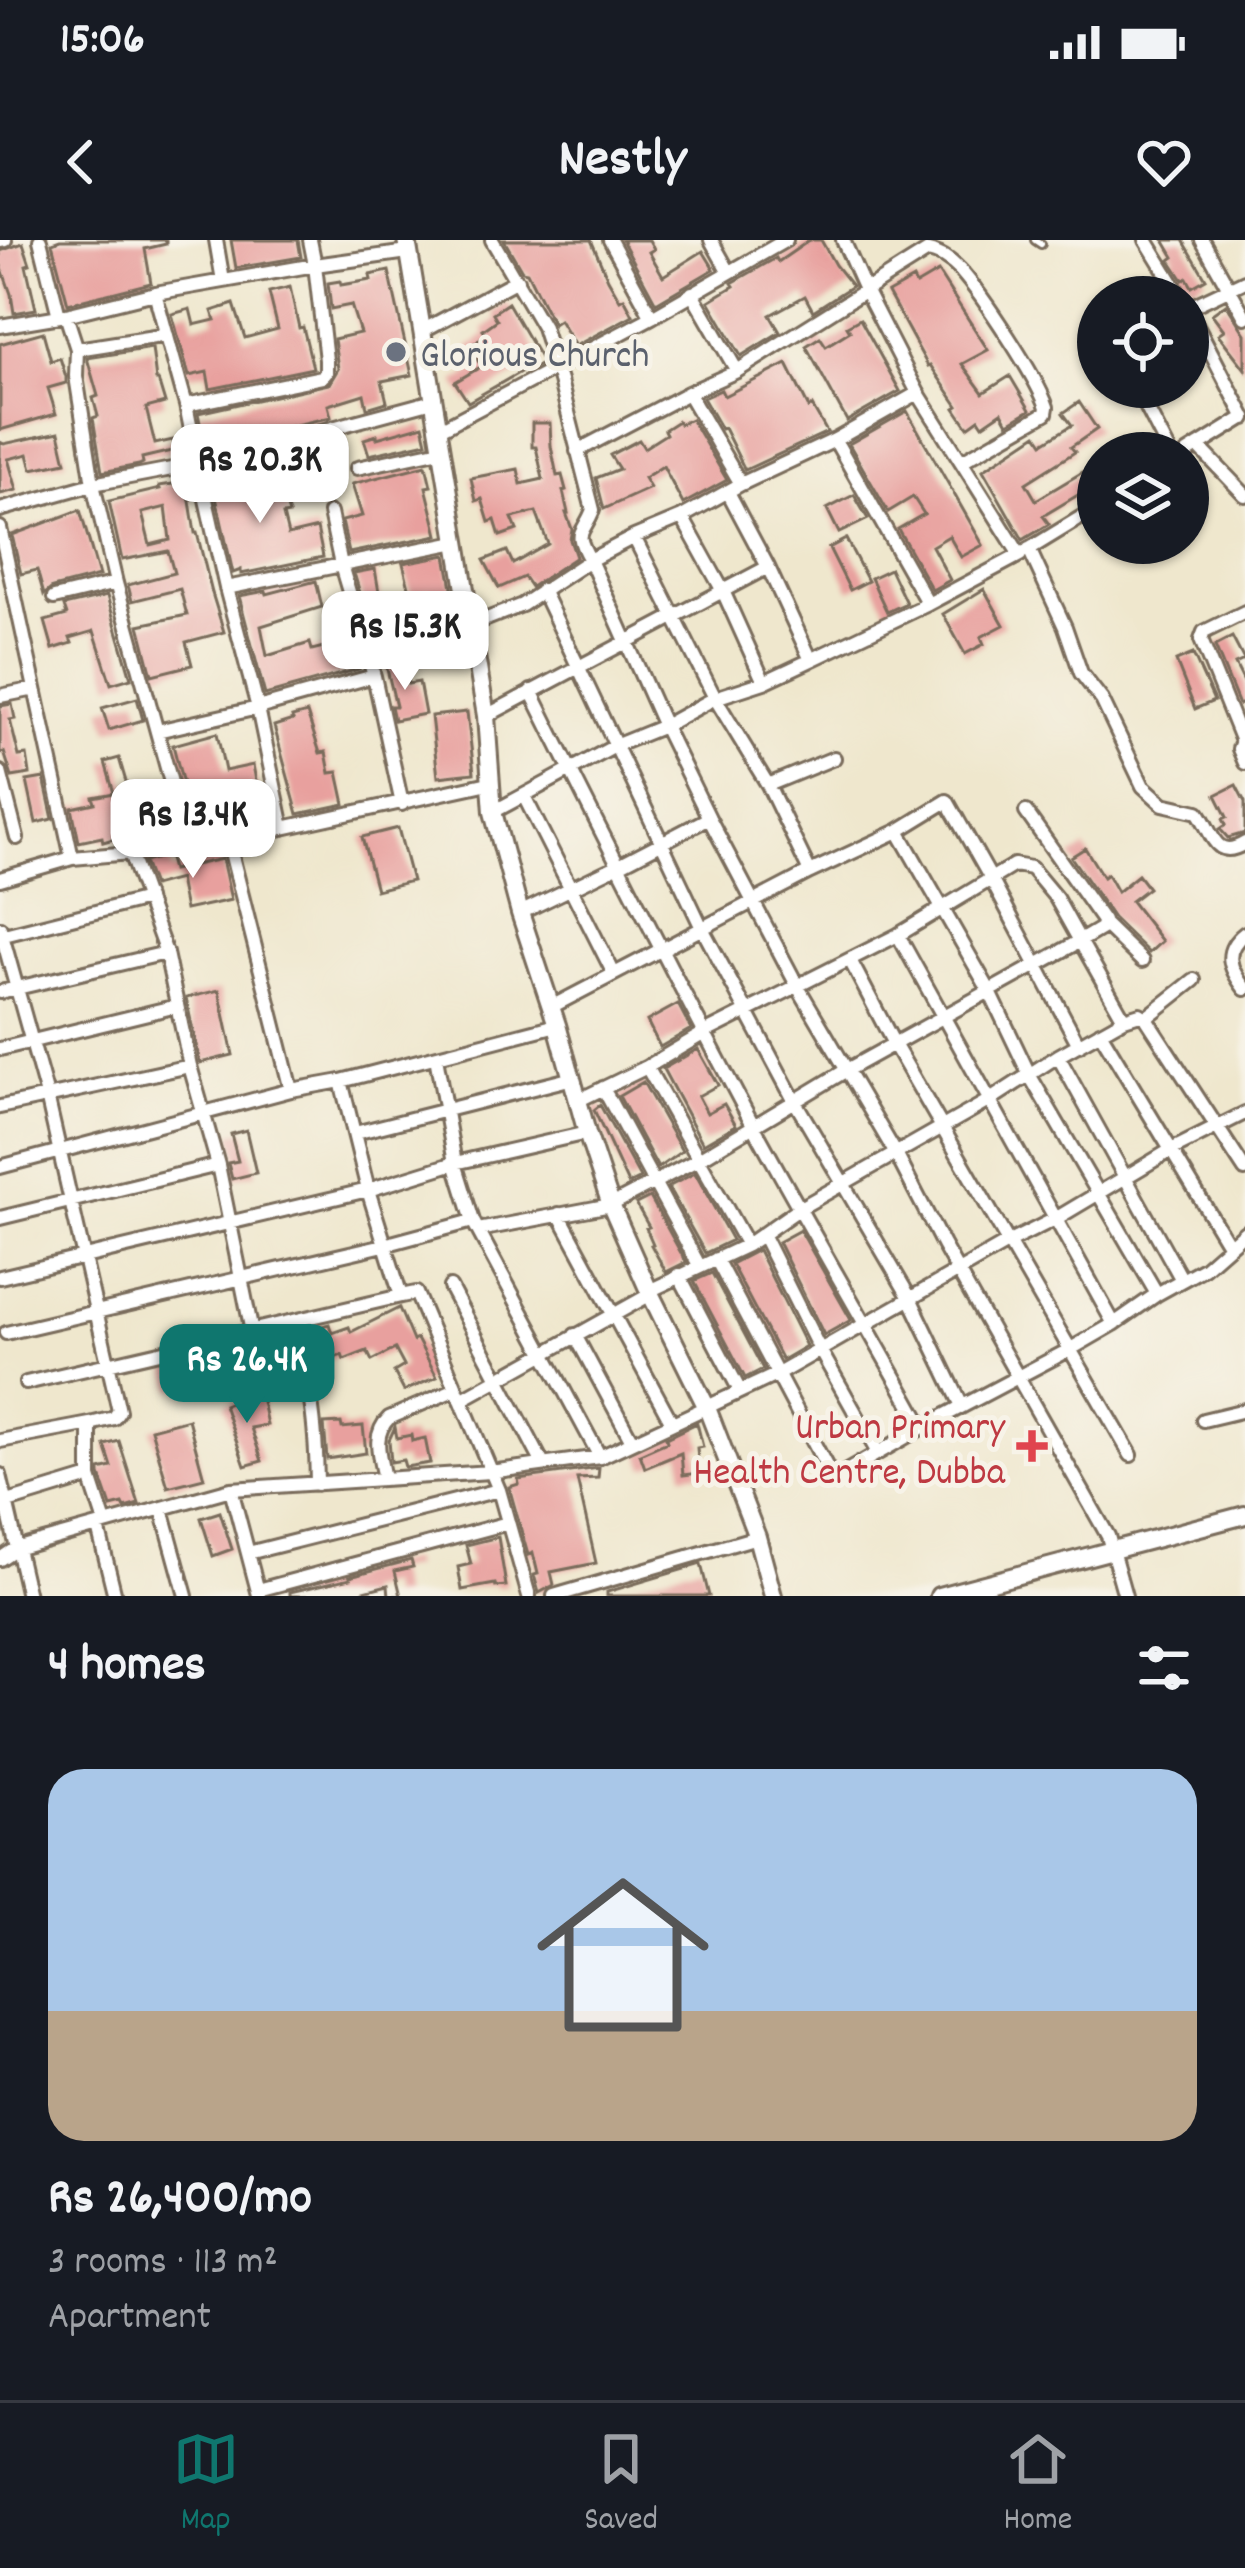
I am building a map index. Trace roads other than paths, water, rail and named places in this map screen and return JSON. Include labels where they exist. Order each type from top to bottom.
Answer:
[{"type":"main road","points":[[407,246],[486,716],[493,812],[520,913],[611,1205],[707,1408],[757,1537],[773,1596]]},
{"type":"main road","points":[[939,1596],[1245,1515]]},
{"type":"street","points":[[40,240],[76,349],[93,484],[186,837]]},
{"type":"street","points":[[216,240],[223,281]]},
{"type":"street","points":[[186,405],[325,375],[310,240]]},
{"type":"street","points":[[492,240],[543,327],[593,509],[578,538],[664,726],[798,986],[1108,1535],[1125,1596]]},
{"type":"street","points":[[610,240],[652,317]]},
{"type":"street","points":[[711,240],[729,272]]},
{"type":"street","points":[[438,430],[786,240]]},
{"type":"street","points":[[843,240],[918,393],[1024,552],[1066,627],[1081,673],[1102,700],[1142,786],[1163,804],[1198,812],[1222,848],[1235,849],[1245,843]]},
{"type":"street","points":[[1146,240],[1168,276]]},
{"type":"street","points":[[1202,240],[1245,317]]},
{"type":"street","points":[[0,326],[407,246]]},
{"type":"street","points":[[577,452],[737,371],[928,251],[937,252],[960,271],[1045,400],[1046,413],[962,460]]},
{"type":"street","points":[[422,331],[518,280]]},
{"type":"street","points":[[1209,440],[1245,417],[1188,308],[1245,280]]},
{"type":"street","points":[[155,293],[186,405],[283,828]]},
{"type":"street","points":[[692,293],[737,371]]},
{"type":"street","points":[[76,349],[166,335]]},
{"type":"street","points":[[688,393],[811,660]]},
{"type":"street","points":[[469,626],[522,605],[590,560],[835,440],[918,393]]},
{"type":"street","points":[[0,510],[93,484],[198,464],[433,401]]},
{"type":"street","points":[[835,440],[928,604]]},
{"type":"street","points":[[357,468],[441,450]]},
{"type":"street","points":[[1209,464],[1245,495]]},
{"type":"street","points":[[330,512],[402,804]]},
{"type":"street","points":[[682,517],[723,591],[764,682]]},
{"type":"street","points":[[493,812],[715,698],[764,682],[928,604],[1077,520]]},
{"type":"street","points":[[0,528],[72,858]]},
{"type":"street","points":[[634,537],[810,872]]},
{"type":"street","points":[[226,588],[457,542]]},
{"type":"street","points":[[486,716],[768,567]]},
{"type":"street","points":[[54,598],[116,583]]},
{"type":"street","points":[[542,590],[702,928],[794,1100],[910,1298],[962,1406]]},
{"type":"street","points":[[1245,612],[1204,632],[1201,640],[1243,737],[1239,748],[1245,763]]},
{"type":"street","points":[[157,731],[374,676]]},
{"type":"street","points":[[0,696],[35,689]]},
{"type":"street","points":[[531,691],[754,1126],[923,1427]]},
{"type":"street","points":[[768,785],[834,758]]},
{"type":"street","points":[[0,772],[17,838]]},
{"type":"street","points":[[0,880],[72,858],[130,853],[186,837],[228,840],[489,783]]},
{"type":"street","points":[[524,796],[614,974]]},
{"type":"street","points":[[551,1006],[898,831],[947,801],[1079,1045]]},
{"type":"street","points":[[1026,812],[1104,924],[1142,961]]},
{"type":"street","points":[[520,913],[709,818]]},
{"type":"street","points":[[898,831],[989,990],[1030,1076],[1157,1294]]},
{"type":"street","points":[[228,840],[291,1090]]},
{"type":"street","points":[[130,853],[166,952],[252,1332]]},
{"type":"street","points":[[579,1100],[898,935],[1021,864],[1056,898],[1124,1018]]},
{"type":"street","points":[[0,1441],[118,1415],[47,1096],[1,933],[147,899]]},
{"type":"street","points":[[7,1334],[384,1245],[611,1205],[1104,924]]},
{"type":"street","points":[[1245,933],[1231,946],[1228,959],[1245,989]]},
{"type":"street","points":[[898,935],[1114,1324]]},
{"type":"street","points":[[0,992],[166,952]]},
{"type":"street","points":[[850,959],[894,1044],[1131,1455]]},
{"type":"street","points":[[1146,1018],[1194,980]]},
{"type":"street","points":[[0,1049],[177,1006]]},
{"type":"street","points":[[384,1479],[377,1434],[389,1418],[498,1379],[680,1275],[747,1245],[800,1208],[1124,1018],[1140,1014],[1146,1018],[1245,1170]]},
{"type":"street","points":[[0,1167],[557,1025]]},
{"type":"street","points":[[1100,1032],[1229,1246]]},
{"type":"street","points":[[1058,1056],[1182,1280]]},
{"type":"street","points":[[436,1057],[455,1163],[476,1226],[600,1456]]},
{"type":"street","points":[[0,1107],[190,1066]]},
{"type":"street","points":[[647,1067],[747,1245]]},
{"type":"street","points":[[355,1133],[573,1078]]},
{"type":"street","points":[[341,1081],[401,1296]]},
{"type":"street","points":[[603,1088],[700,1267]]},
{"type":"street","points":[[0,1559],[15,1549],[231,1490],[490,1472],[600,1456],[778,1374],[1171,1150],[1245,1113]]},
{"type":"street","points":[[0,1277],[587,1133]]},
{"type":"street","points":[[0,1218],[218,1166]]},
{"type":"street","points":[[559,1214],[672,1423]]},
{"type":"street","points":[[716,1259],[833,1479],[1114,1324],[1204,1268],[1245,1232]]},
{"type":"street","points":[[763,1236],[878,1453]]},
{"type":"street","points":[[680,1275],[740,1391]]},
{"type":"street","points":[[450,1287],[543,1463]]},
{"type":"street","points":[[26,1383],[416,1293],[499,1490],[529,1596]]},
{"type":"street","points":[[290,1323],[311,1392],[317,1484]]},
{"type":"street","points":[[575,1336],[632,1442]]},
{"type":"street","points":[[1203,1420],[1245,1410]]},
{"type":"street","points":[[90,1424],[90,1477],[115,1596]]},
{"type":"street","points":[[0,1475],[28,1596]]},
{"type":"street","points":[[3,1503],[90,1477]]},
{"type":"street","points":[[231,1490],[259,1593],[508,1523]]},
{"type":"street","points":[[248,1553],[499,1490]]},
{"type":"street","points":[[162,1509],[186,1596]]},
{"type":"street","points":[[554,1596],[757,1537]]},
{"type":"place","name":"Glorious Church","points":[[396,352]]},
{"type":"place","name":"Urban Primary Health Centre, Dubba","points":[[1032,1446]]}]
